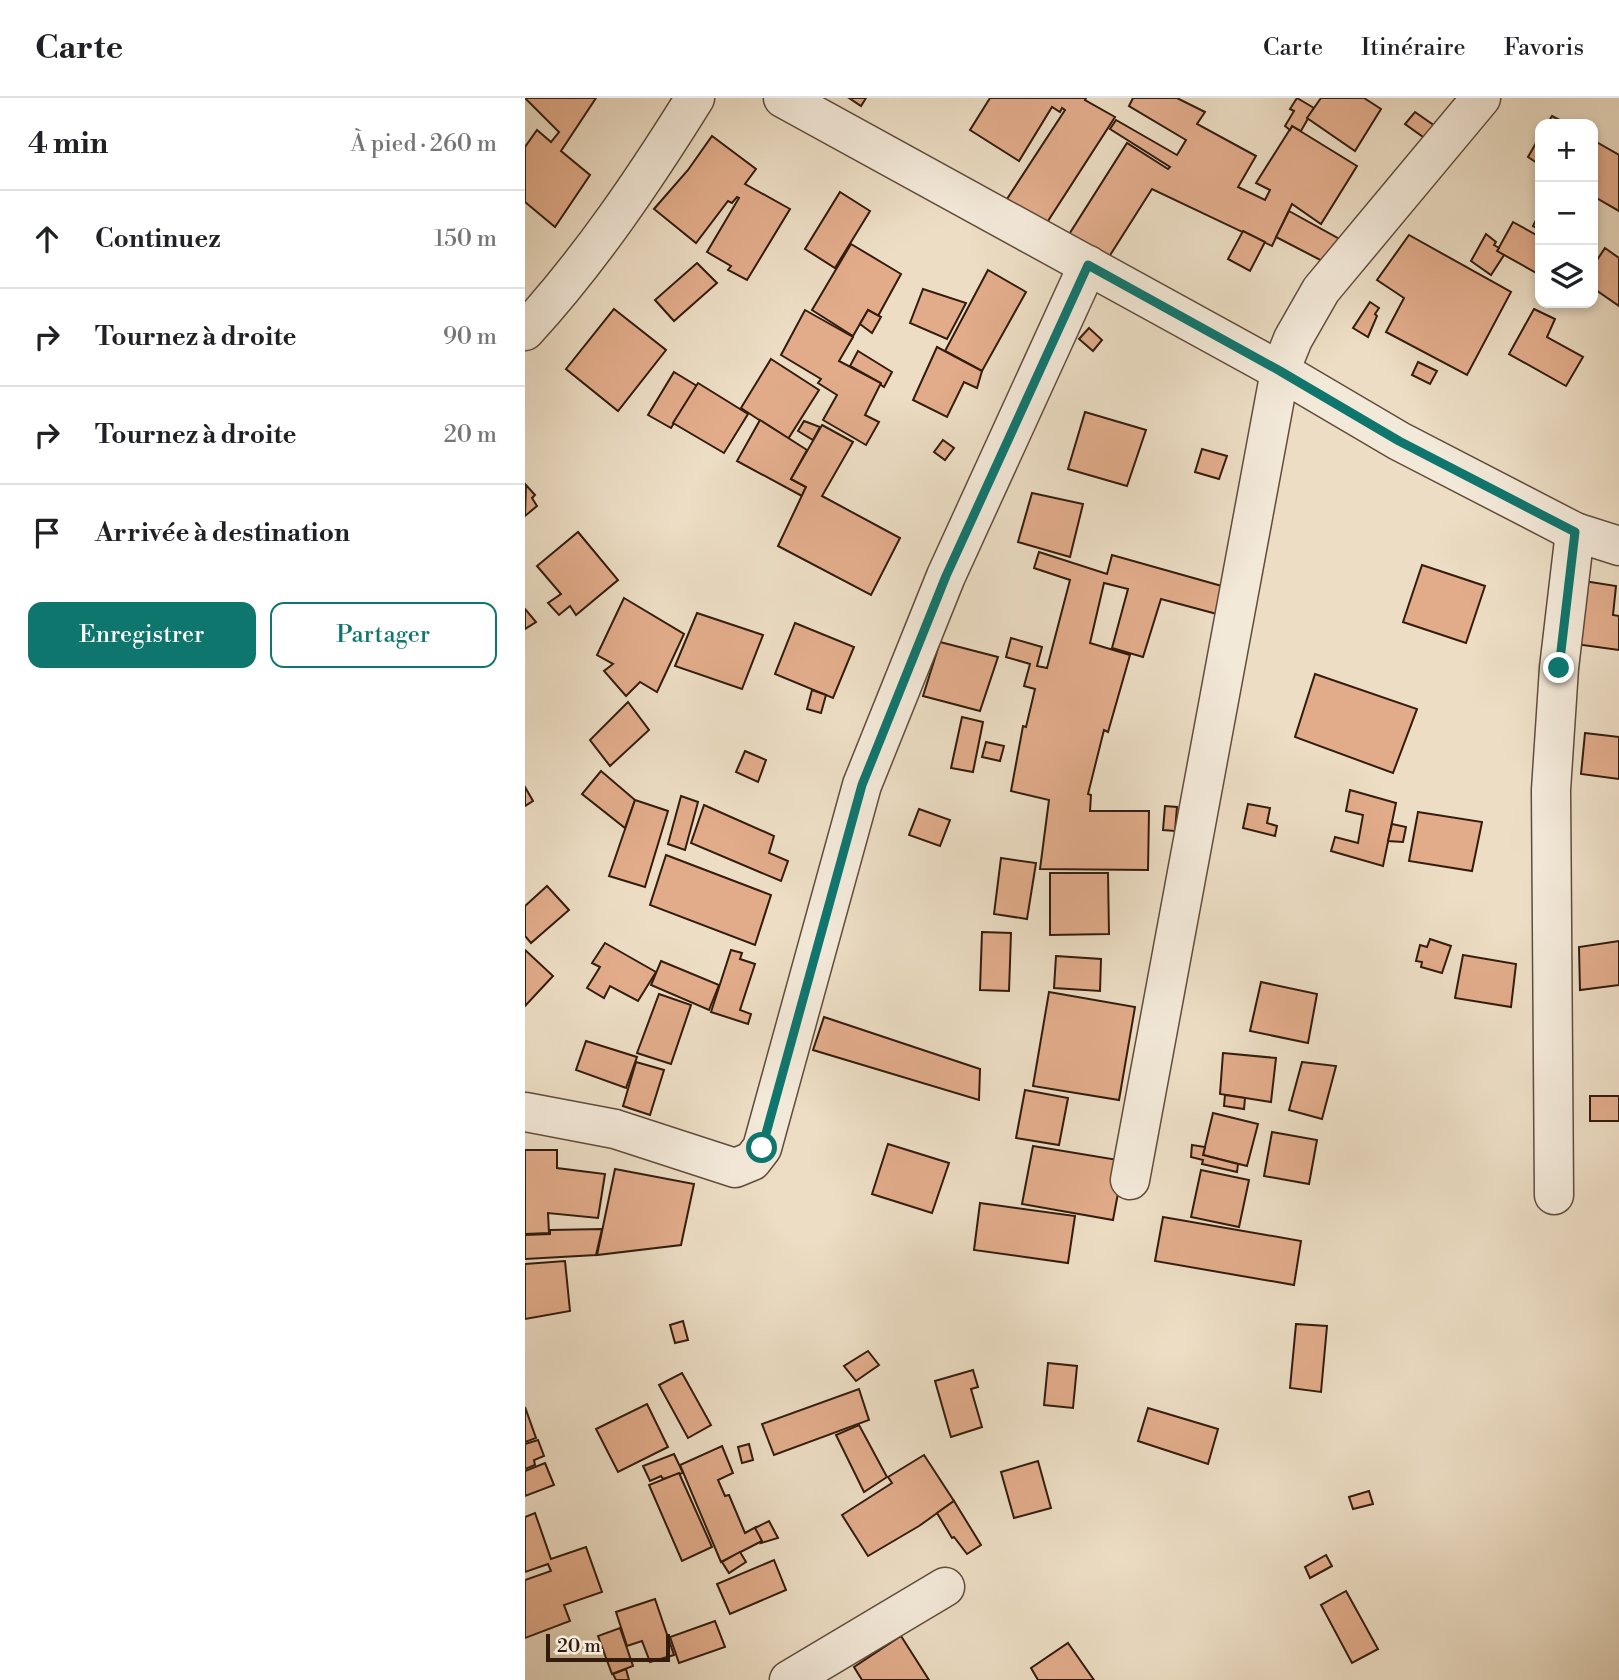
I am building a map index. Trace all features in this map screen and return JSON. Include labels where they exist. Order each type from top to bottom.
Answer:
[{"type":"street","points":[[525,331],[562,290],[645,177],[695,98]]},
{"type":"street","points":[[783,98],[1280,371],[1399,441],[1575,532],[1619,546]]},
{"type":"street","points":[[1130,1180],[1280,371],[1293,339],[1321,290],[1481,98]]},
{"type":"street","points":[[525,1112],[615,1129],[735,1168],[752,1161],[762,1148],[862,785],[946,576],[1088,265]]},
{"type":"street","points":[[1554,1195],[1551,789],[1559,668],[1575,532]]},
{"type":"street","points":[[789,1680],[945,1587]]},
{"type":"building","points":[[525,98],[596,98],[561,151],[590,175],[555,227],[525,202],[525,147],[537,130],[551,142],[559,132]]},
{"type":"building","points":[[849,98],[866,98],[861,106]]},
{"type":"building","points":[[990,98],[1086,98],[1085,100],[1115,117],[1046,224],[1007,199],[1065,110],[1062,108],[1060,112],[1052,107],[1019,161],[970,130]]},
{"type":"building","points":[[1133,98],[1177,98],[1205,112],[1197,124],[1256,156],[1238,187],[1265,200],[1270,190],[1256,183],[1292,126],[1357,166],[1321,224],[1292,204],[1272,246],[1152,189],[1107,260],[1068,236],[1127,143],[1168,169],[1170,167],[1110,129],[1116,120],[1177,155],[1186,140],[1129,106]]},
{"type":"building","points":[[1297,98],[1314,108],[1301,131],[1292,126],[1290,130],[1285,126],[1294,111],[1290,109]]},
{"type":"building","points":[[1321,98],[1364,98],[1381,109],[1355,151],[1307,118]]},
{"type":"building","points":[[1415,112],[1435,126],[1426,139],[1405,124]]},
{"type":"building","points":[[712,136],[756,169],[745,184],[790,209],[747,280],[728,270],[731,266],[707,252],[739,198],[732,203],[728,201],[696,243],[654,209],[688,170]]},
{"type":"building","points":[[1598,143],[1619,155],[1619,211],[1598,199]]},
{"type":"building","points":[[1535,145],[1535,162],[1528,157]]},
{"type":"building","points":[[840,192],[870,211],[835,268],[805,249]]},
{"type":"building","points":[[1289,211],[1343,241],[1332,266],[1276,237]]},
{"type":"building","points":[[1513,222],[1535,234],[1535,272],[1497,251]]},
{"type":"building","points":[[1243,231],[1265,242],[1250,271],[1228,259]]},
{"type":"building","points":[[1486,234],[1496,242],[1494,245],[1499,248],[1497,251],[1504,255],[1491,275],[1471,261]]},
{"type":"building","points":[[1409,235],[1511,292],[1467,375],[1386,332],[1404,298],[1377,280]]},
{"type":"building","points":[[851,244],[901,274],[878,316],[868,310],[853,336],[812,310]]},
{"type":"building","points":[[1605,248],[1619,258],[1619,306],[1598,291],[1598,258]]},
{"type":"building","points":[[697,263],[717,283],[674,321],[655,300]]},
{"type":"building","points":[[988,270],[1026,292],[982,371],[945,351]]},
{"type":"building","points":[[923,289],[966,303],[947,339],[910,323]]},
{"type":"building","points":[[1370,302],[1379,308],[1368,337],[1353,328]]},
{"type":"building","points":[[614,309],[666,350],[618,411],[566,369]]},
{"type":"building","points":[[1534,309],[1555,319],[1547,337],[1583,357],[1566,386],[1509,354]]},
{"type":"building","points":[[805,310],[853,337],[839,361],[881,383],[865,415],[879,422],[866,445],[823,420],[837,395],[818,383],[821,379],[781,355]]},
{"type":"building","points":[[868,310],[881,317],[872,333],[860,324]]},
{"type":"building","points":[[1089,328],[1102,340],[1093,351],[1079,339]]},
{"type":"building","points":[[937,347],[982,371],[977,388],[964,382],[947,417],[913,400]]},
{"type":"building","points":[[858,351],[892,372],[884,387],[850,366]]},
{"type":"building","points":[[771,359],[819,390],[788,439],[741,408]]},
{"type":"building","points":[[1418,362],[1437,371],[1430,384],[1412,375]]},
{"type":"building","points":[[674,372],[697,386],[671,428],[648,415]]},
{"type":"building","points":[[698,383],[748,414],[724,453],[673,423]]},
{"type":"building","points":[[1085,412],[1146,430],[1127,486],[1068,469]]},
{"type":"building","points":[[760,420],[807,450],[791,479],[806,487],[802,496],[737,461]]},
{"type":"building","points":[[804,421],[820,427],[813,440],[798,431]]},
{"type":"building","points":[[822,425],[853,442],[822,496],[900,538],[871,595],[778,546],[806,487],[791,479]]},
{"type":"building","points":[[943,440],[954,448],[945,460],[934,452]]},
{"type":"building","points":[[1202,449],[1227,456],[1219,479],[1195,472]]},
{"type":"building","points":[[526,485],[535,495],[532,498],[537,506],[525,516]]},
{"type":"building","points":[[1032,493],[1083,504],[1070,557],[1018,542]]},
{"type":"building","points":[[578,532],[618,580],[576,615],[570,606],[559,615],[548,603],[561,594],[537,566]]},
{"type":"building","points":[[1039,552],[1107,574],[1112,555],[1236,590],[1228,617],[1161,599],[1143,657],[1112,648],[1128,589],[1104,583],[1090,643],[1130,655],[1108,732],[1104,730],[1088,794],[1091,795],[1090,811],[1149,811],[1148,870],[1040,869],[1049,800],[1011,791],[1023,726],[1026,727],[1035,689],[1024,686],[1030,664],[1006,657],[1011,638],[1042,647],[1037,666],[1047,668],[1070,580],[1034,568]]},
{"type":"building","points":[[1422,565],[1485,586],[1466,643],[1403,622]]},
{"type":"building","points":[[1584,581],[1616,586],[1613,615],[1619,616],[1619,650],[1575,644]]},
{"type":"building","points":[[624,598],[684,634],[657,692],[640,682],[626,696],[604,671],[613,664],[597,655]]},
{"type":"building","points":[[525,609],[536,622],[525,629]]},
{"type":"building","points":[[697,613],[763,635],[742,689],[675,666]]},
{"type":"building","points":[[795,623],[854,647],[833,698],[775,674]]},
{"type":"building","points":[[940,642],[998,657],[980,711],[923,696]]},
{"type":"building","points":[[1315,674],[1417,709],[1393,773],[1295,737]]},
{"type":"building","points":[[812,690],[826,695],[821,713],[807,709]]},
{"type":"building","points":[[628,702],[649,730],[610,766],[590,740]]},
{"type":"building","points":[[962,717],[983,722],[973,772],[951,768]]},
{"type":"building","points":[[1585,733],[1619,737],[1619,779],[1581,774]]},
{"type":"building","points":[[986,742],[1004,746],[1000,761],[982,757]]},
{"type":"building","points":[[745,751],[766,760],[758,782],[736,772]]},
{"type":"building","points":[[601,771],[635,800],[625,828],[582,794]]},
{"type":"building","points":[[525,787],[533,801],[525,806]]},
{"type":"building","points":[[1350,790],[1396,803],[1383,866],[1331,851],[1335,837],[1358,843],[1363,815],[1346,811]]},
{"type":"building","points":[[681,796],[698,802],[685,850],[668,844]]},
{"type":"building","points":[[635,800],[668,811],[645,887],[609,876]]},
{"type":"building","points":[[1248,804],[1270,808],[1267,823],[1277,826],[1275,836],[1243,828]]},
{"type":"building","points":[[704,805],[774,836],[769,853],[788,861],[781,881],[691,843]]},
{"type":"building","points":[[1165,806],[1177,807],[1175,831],[1163,830]]},
{"type":"building","points":[[919,809],[950,820],[940,846],[909,835]]},
{"type":"building","points":[[1418,812],[1482,822],[1472,871],[1409,861]]},
{"type":"building","points":[[1392,824],[1406,827],[1403,842],[1388,841]]},
{"type":"building","points":[[666,855],[771,895],[755,945],[650,905]]},
{"type":"building","points":[[1001,858],[1036,863],[1027,919],[994,914]]},
{"type":"building","points":[[1050,873],[1108,873],[1109,934],[1050,935]]},
{"type":"building","points":[[547,886],[569,910],[531,943],[525,936],[525,906]]},
{"type":"building","points":[[982,932],[1011,933],[1009,991],[980,990]]},
{"type":"building","points":[[1430,939],[1451,946],[1442,973],[1421,967],[1422,962],[1416,961],[1420,945],[1427,947]]},
{"type":"building","points":[[1619,941],[1619,985],[1580,990],[1579,947]]},
{"type":"building","points":[[605,943],[656,972],[638,1001],[610,986],[604,998],[587,988],[600,967],[592,963]]},
{"type":"building","points":[[525,950],[553,976],[525,1006]]},
{"type":"building","points":[[731,950],[742,953],[740,959],[755,964],[740,1010],[751,1014],[748,1024],[711,1012]]},
{"type":"building","points":[[1463,955],[1516,964],[1511,1007],[1455,998]]},
{"type":"building","points":[[1056,956],[1101,959],[1100,991],[1054,988]]},
{"type":"building","points":[[661,961],[719,985],[709,1010],[651,985]]},
{"type":"building","points":[[1261,982],[1317,994],[1308,1043],[1250,1031]]},
{"type":"building","points":[[1049,992],[1135,1007],[1119,1100],[1033,1086]]},
{"type":"building","points":[[659,994],[691,1005],[671,1064],[637,1053]]},
{"type":"building","points":[[824,1017],[980,1069],[979,1100],[813,1050]]},
{"type":"building","points":[[586,1041],[637,1057],[626,1088],[576,1070]]},
{"type":"building","points":[[1223,1053],[1276,1058],[1271,1102],[1220,1094]]},
{"type":"building","points":[[636,1062],[664,1070],[650,1115],[623,1106]]},
{"type":"building","points":[[1302,1062],[1336,1066],[1322,1119],[1289,1110]]},
{"type":"building","points":[[1025,1090],[1068,1098],[1059,1145],[1016,1138]]},
{"type":"building","points":[[1225,1095],[1245,1098],[1244,1109],[1224,1106]]},
{"type":"building","points":[[1590,1096],[1619,1096],[1619,1121],[1590,1121]]},
{"type":"building","points":[[1213,1113],[1258,1124],[1247,1166],[1203,1155]]},
{"type":"building","points":[[1272,1132],[1317,1140],[1309,1184],[1264,1176]]},
{"type":"building","points":[[888,1144],[949,1163],[932,1213],[872,1194]]},
{"type":"building","points":[[1192,1145],[1205,1147],[1203,1155],[1238,1164],[1237,1172],[1202,1164],[1203,1160],[1191,1157]]},
{"type":"building","points":[[1033,1146],[1124,1161],[1113,1220],[1022,1204]]},
{"type":"building","points":[[525,1150],[557,1150],[557,1168],[605,1174],[598,1218],[548,1213],[549,1233],[525,1234]]},
{"type":"building","points":[[615,1169],[694,1184],[681,1245],[597,1255]]},
{"type":"building","points":[[1201,1170],[1249,1180],[1239,1227],[1191,1217]]},
{"type":"building","points":[[980,1203],[1075,1216],[1068,1263],[974,1250]]},
{"type":"building","points":[[1163,1217],[1301,1241],[1294,1285],[1155,1261]]},
{"type":"building","points":[[602,1229],[596,1255],[525,1259],[525,1235],[550,1234],[550,1230]]},
{"type":"building","points":[[565,1261],[570,1311],[525,1319],[525,1264]]},
{"type":"building","points":[[683,1321],[688,1340],[675,1343],[670,1325]]},
{"type":"building","points":[[1296,1324],[1327,1326],[1321,1392],[1290,1388]]},
{"type":"building","points":[[868,1351],[879,1365],[856,1381],[844,1366]]},
{"type":"building","points":[[1048,1363],[1077,1366],[1073,1408],[1044,1405]]},
{"type":"building","points":[[973,1370],[978,1387],[971,1389],[982,1427],[951,1437],[935,1381]]},
{"type":"building","points":[[682,1373],[711,1425],[688,1438],[659,1385]]},
{"type":"building","points":[[859,1389],[869,1420],[774,1455],[762,1424]]},
{"type":"building","points":[[647,1404],[668,1447],[618,1472],[596,1429]]},
{"type":"building","points":[[525,1407],[536,1438],[525,1442]]},
{"type":"building","points":[[1148,1408],[1218,1429],[1208,1464],[1138,1441]]},
{"type":"building","points":[[859,1425],[887,1477],[864,1492],[836,1435]]},
{"type":"building","points":[[538,1440],[544,1456],[534,1460],[535,1465],[525,1469],[525,1444]]},
{"type":"building","points":[[749,1444],[753,1460],[742,1463],[738,1447]]},
{"type":"building","points":[[722,1446],[733,1473],[718,1480],[725,1496],[729,1495],[745,1533],[756,1527],[762,1541],[721,1562],[680,1465]]},
{"type":"building","points":[[674,1454],[683,1473],[663,1479],[661,1476],[650,1481],[643,1466]]},
{"type":"building","points":[[924,1455],[954,1501],[919,1526],[868,1556],[842,1515],[892,1483],[888,1477]]},
{"type":"building","points":[[1038,1461],[1051,1508],[1014,1518],[1001,1472]]},
{"type":"building","points":[[545,1463],[554,1485],[525,1496],[525,1471]]},
{"type":"building","points":[[679,1473],[712,1547],[682,1561],[649,1485]]},
{"type":"building","points":[[1369,1491],[1373,1504],[1353,1509],[1349,1497]]},
{"type":"building","points":[[954,1501],[981,1545],[967,1554],[954,1537],[952,1538],[937,1513]]},
{"type":"building","points":[[535,1513],[551,1559],[586,1547],[602,1592],[564,1605],[570,1621],[525,1638],[525,1580],[551,1571],[548,1564],[525,1572],[525,1517]]},
{"type":"building","points":[[769,1521],[778,1538],[761,1543],[755,1528]]},
{"type":"building","points":[[740,1552],[746,1562],[729,1573],[722,1562]]},
{"type":"building","points":[[1326,1555],[1332,1566],[1310,1578],[1305,1567]]},
{"type":"building","points":[[774,1560],[786,1590],[730,1614],[717,1584]]},
{"type":"building","points":[[1346,1591],[1378,1649],[1352,1663],[1321,1605]]},
{"type":"building","points":[[655,1599],[674,1655],[650,1662],[642,1641],[627,1646],[616,1612]]},
{"type":"building","points":[[715,1621],[725,1647],[679,1663],[670,1637]]},
{"type":"building","points":[[620,1628],[633,1666],[612,1674],[598,1636]]},
{"type":"building","points":[[901,1636],[929,1680],[862,1680],[854,1667]]},
{"type":"building","points":[[1068,1643],[1094,1680],[1038,1680],[1031,1668]]},
{"type":"building","points":[[626,1669],[629,1680],[616,1680],[613,1674]]},
{"type":"route","points":[[762,1148],[862,785],[946,576],[1088,265],[1280,371],[1399,441],[1575,532],[1559,668]]}]
